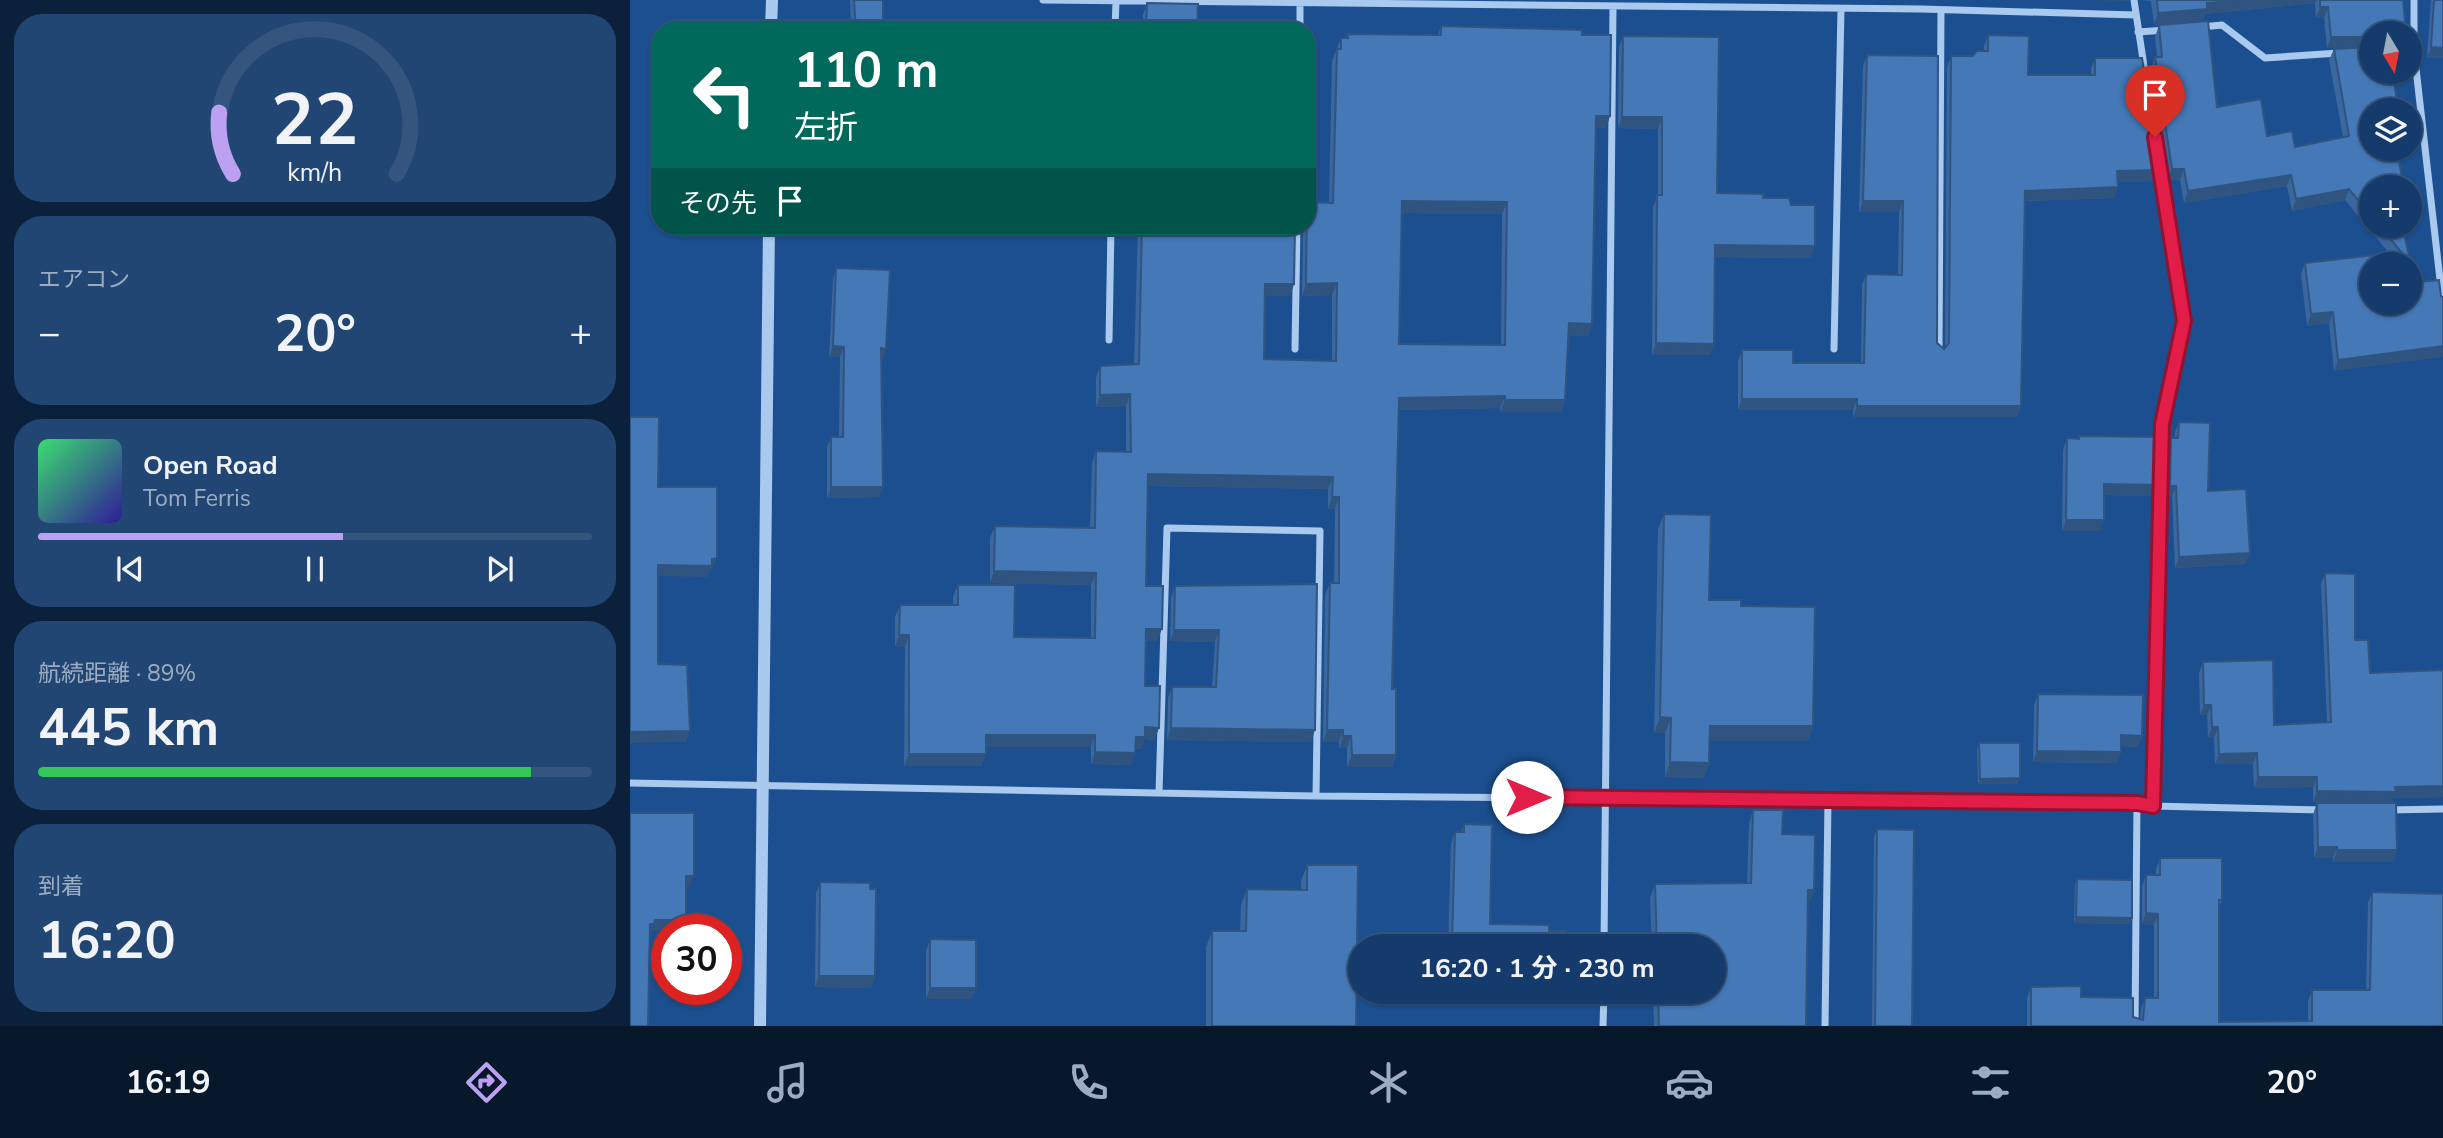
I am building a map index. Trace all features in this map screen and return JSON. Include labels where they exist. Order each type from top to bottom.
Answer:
[{"type":"street","points":[[772,0],[772,21]]},
{"type":"street","points":[[1043,0],[1841,9],[1921,4],[1941,10],[2136,15]]},
{"type":"street","points":[[2134,0],[2145,74]]},
{"type":"street","points":[[2413,21],[2414,0]]},
{"type":"street","points":[[1115,21],[1116,1]]},
{"type":"street","points":[[1300,4],[1300,21]]},
{"type":"street","points":[[1604,934],[1616,5]]},
{"type":"street","points":[[1834,349],[1841,9]]},
{"type":"street","points":[[1939,354],[1941,10]]},
{"type":"street","points":[[2186,28],[2222,25],[2264,58],[2345,53]]},
{"type":"street","points":[[2138,32],[2174,29]]},
{"type":"street","points":[[2416,84],[2443,306]]},
{"type":"street","points":[[2151,115],[2184,321],[2162,424],[2153,806]]},
{"type":"street","points":[[760,1026],[769,235]]},
{"type":"street","points":[[1109,340],[1111,235]]},
{"type":"street","points":[[1295,349],[1297,235]]},
{"type":"street","points":[[1159,793],[1167,528],[1320,531],[1316,796]]},
{"type":"street","points":[[630,783],[1316,796],[2137,803],[2153,806],[2331,810]]},
{"type":"street","points":[[1825,1026],[1828,800]]},
{"type":"street","points":[[2135,1026],[2137,803]]},
{"type":"street","points":[[2373,810],[2443,809]]},
{"type":"street","points":[[1603,1026],[1604,1004]]},
{"type":"building","points":[[854,0],[883,0],[883,21],[855,21]]},
{"type":"building","points":[[2157,0],[2240,0],[2207,3],[2207,9],[2158,13]]},
{"type":"building","points":[[2320,0],[2403,0],[2405,21],[2359,21],[2359,37],[2331,37],[2328,7],[2320,7]]},
{"type":"building","points":[[2434,0],[2443,0],[2443,48],[2431,47]]},
{"type":"building","points":[[1147,3],[1198,4],[1197,21],[1146,21]]},
{"type":"building","points":[[2208,21],[2217,107],[2261,99],[2267,136],[2292,131],[2295,147],[2349,136],[2334,49],[2359,48],[2359,84],[2394,84],[2397,98],[2359,98],[2359,161],[2399,161],[2401,175],[2359,175],[2359,201],[2349,189],[2296,199],[2291,175],[2188,191],[2184,169],[2172,169],[2155,57],[2162,57],[2159,25]]},
{"type":"building","points":[[1441,26],[1582,30],[1582,35],[1611,35],[1610,116],[1596,116],[1592,324],[1569,323],[1565,400],[1505,400],[1505,396],[1399,398],[1392,689],[1396,689],[1396,755],[1352,755],[1351,736],[1343,736],[1343,730],[1327,730],[1330,583],[1339,583],[1339,497],[1332,497],[1333,477],[1148,474],[1146,586],[1163,586],[1162,629],[1146,629],[1145,686],[1160,686],[1159,728],[1145,727],[1145,737],[1136,737],[1135,753],[1095,752],[1095,735],[986,735],[986,754],[909,754],[909,635],[899,635],[900,605],[958,605],[958,585],[1015,585],[1014,637],[1095,638],[1096,573],[994,571],[995,526],[1095,528],[1096,451],[1131,452],[1130,394],[1100,395],[1100,366],[1139,364],[1142,235],[1295,235],[1294,284],[1265,284],[1264,359],[1336,361],[1337,283],[1306,284],[1307,235],[1316,235],[1316,202],[1333,203],[1337,49],[1341,49],[1341,38],[1348,38],[1347,34],[1441,35]],"holes":[[[1402,201],[1507,202],[1505,345],[1399,344]]]},
{"type":"building","points":[[1988,35],[2029,36],[2028,75],[2095,75],[2095,58],[2142,58],[2160,170],[2117,171],[2118,187],[2025,191],[2021,406],[1857,406],[1857,399],[1742,399],[1742,350],[1793,350],[1793,363],[1864,363],[1866,274],[1902,275],[1903,201],[1863,201],[1867,55],[1938,56],[1937,343],[1944,349],[1949,343],[1951,56],[1973,56],[1977,51],[1988,51]]},
{"type":"building","points":[[1623,36],[1719,37],[1717,193],[1764,194],[1763,198],[1789,198],[1791,205],[1815,205],[1815,246],[1715,245],[1714,344],[1656,343],[1657,195],[1662,195],[1662,117],[1622,117]]},
{"type":"building","points":[[2390,238],[2405,238],[2408,252],[2401,252]]},
{"type":"building","points":[[2359,257],[2359,315],[2422,315],[2422,282],[2439,280],[2443,297],[2443,346],[2338,360],[2333,312],[2311,314],[2305,263]]},
{"type":"building","points":[[836,268],[890,270],[886,349],[881,348],[883,487],[831,487],[831,437],[843,437],[844,347],[833,346]]},
{"type":"building","points":[[630,417],[659,417],[658,487],[717,487],[717,558],[712,559],[712,566],[658,565],[658,664],[687,665],[690,731],[630,732]]},
{"type":"building","points":[[2179,422],[2210,423],[2208,491],[2246,489],[2250,553],[2179,557],[2176,486],[2170,486],[2171,438],[2178,438]]},
{"type":"building","points":[[2079,436],[2160,437],[2158,485],[2104,484],[2104,520],[2066,520],[2067,438],[2079,439]]},
{"type":"building","points":[[1664,514],[1711,515],[1709,600],[1741,600],[1741,606],[1815,607],[1813,726],[1710,726],[1709,763],[1670,762],[1671,718],[1660,717]]},
{"type":"building","points":[[2325,573],[2355,574],[2355,640],[2368,640],[2370,673],[2443,670],[2443,786],[2395,787],[2396,792],[2317,791],[2317,777],[2258,777],[2257,753],[2219,754],[2218,727],[2212,727],[2211,705],[2204,705],[2203,662],[2273,660],[2274,725],[2331,722]]},
{"type":"building","points":[[1317,584],[1315,730],[1171,728],[1172,687],[1216,687],[1219,630],[1174,630],[1175,586]]},
{"type":"building","points":[[2038,694],[2143,695],[2142,736],[2121,735],[2121,752],[2037,751]]},
{"type":"building","points":[[1979,743],[2020,743],[2020,778],[1980,779]]},
{"type":"building","points":[[2317,803],[2396,803],[2397,850],[2337,850],[2337,847],[2318,847]]},
{"type":"building","points":[[1753,810],[1783,810],[1782,834],[1815,835],[1814,890],[1808,890],[1806,1026],[1659,1026],[1658,1004],[1726,1004],[1726,934],[1657,934],[1655,884],[1751,883]]},
{"type":"building","points":[[630,813],[694,813],[694,876],[686,876],[686,914],[651,914],[648,1026],[630,1026]]},
{"type":"building","points":[[1464,824],[1492,825],[1490,924],[1549,925],[1549,931],[1565,931],[1565,934],[1452,934],[1455,832],[1464,832]]},
{"type":"building","points":[[1877,829],[1914,830],[1912,1026],[1875,1026]]},
{"type":"building","points":[[2160,858],[2222,858],[2222,900],[2219,900],[2219,1022],[2312,1021],[2312,990],[2370,990],[2372,892],[2443,894],[2443,1026],[2031,1026],[2031,987],[2081,986],[2081,997],[2133,998],[2133,1017],[2143,1020],[2145,998],[2158,998],[2158,914],[2146,913],[2146,875],[2160,875]]},
{"type":"building","points":[[1307,865],[1358,865],[1357,934],[1348,934],[1348,1004],[1356,1004],[1356,1026],[1212,1026],[1212,931],[1246,931],[1247,889],[1307,890]]},
{"type":"building","points":[[2077,879],[2132,880],[2132,918],[2076,917]]},
{"type":"building","points":[[820,882],[870,883],[870,889],[876,889],[875,976],[819,976]]},
{"type":"building","points":[[930,939],[976,940],[976,988],[930,988]]},
{"type":"route","points":[[1527,797],[2137,803],[2153,806],[2162,424],[2184,321],[2155,137]]}]
